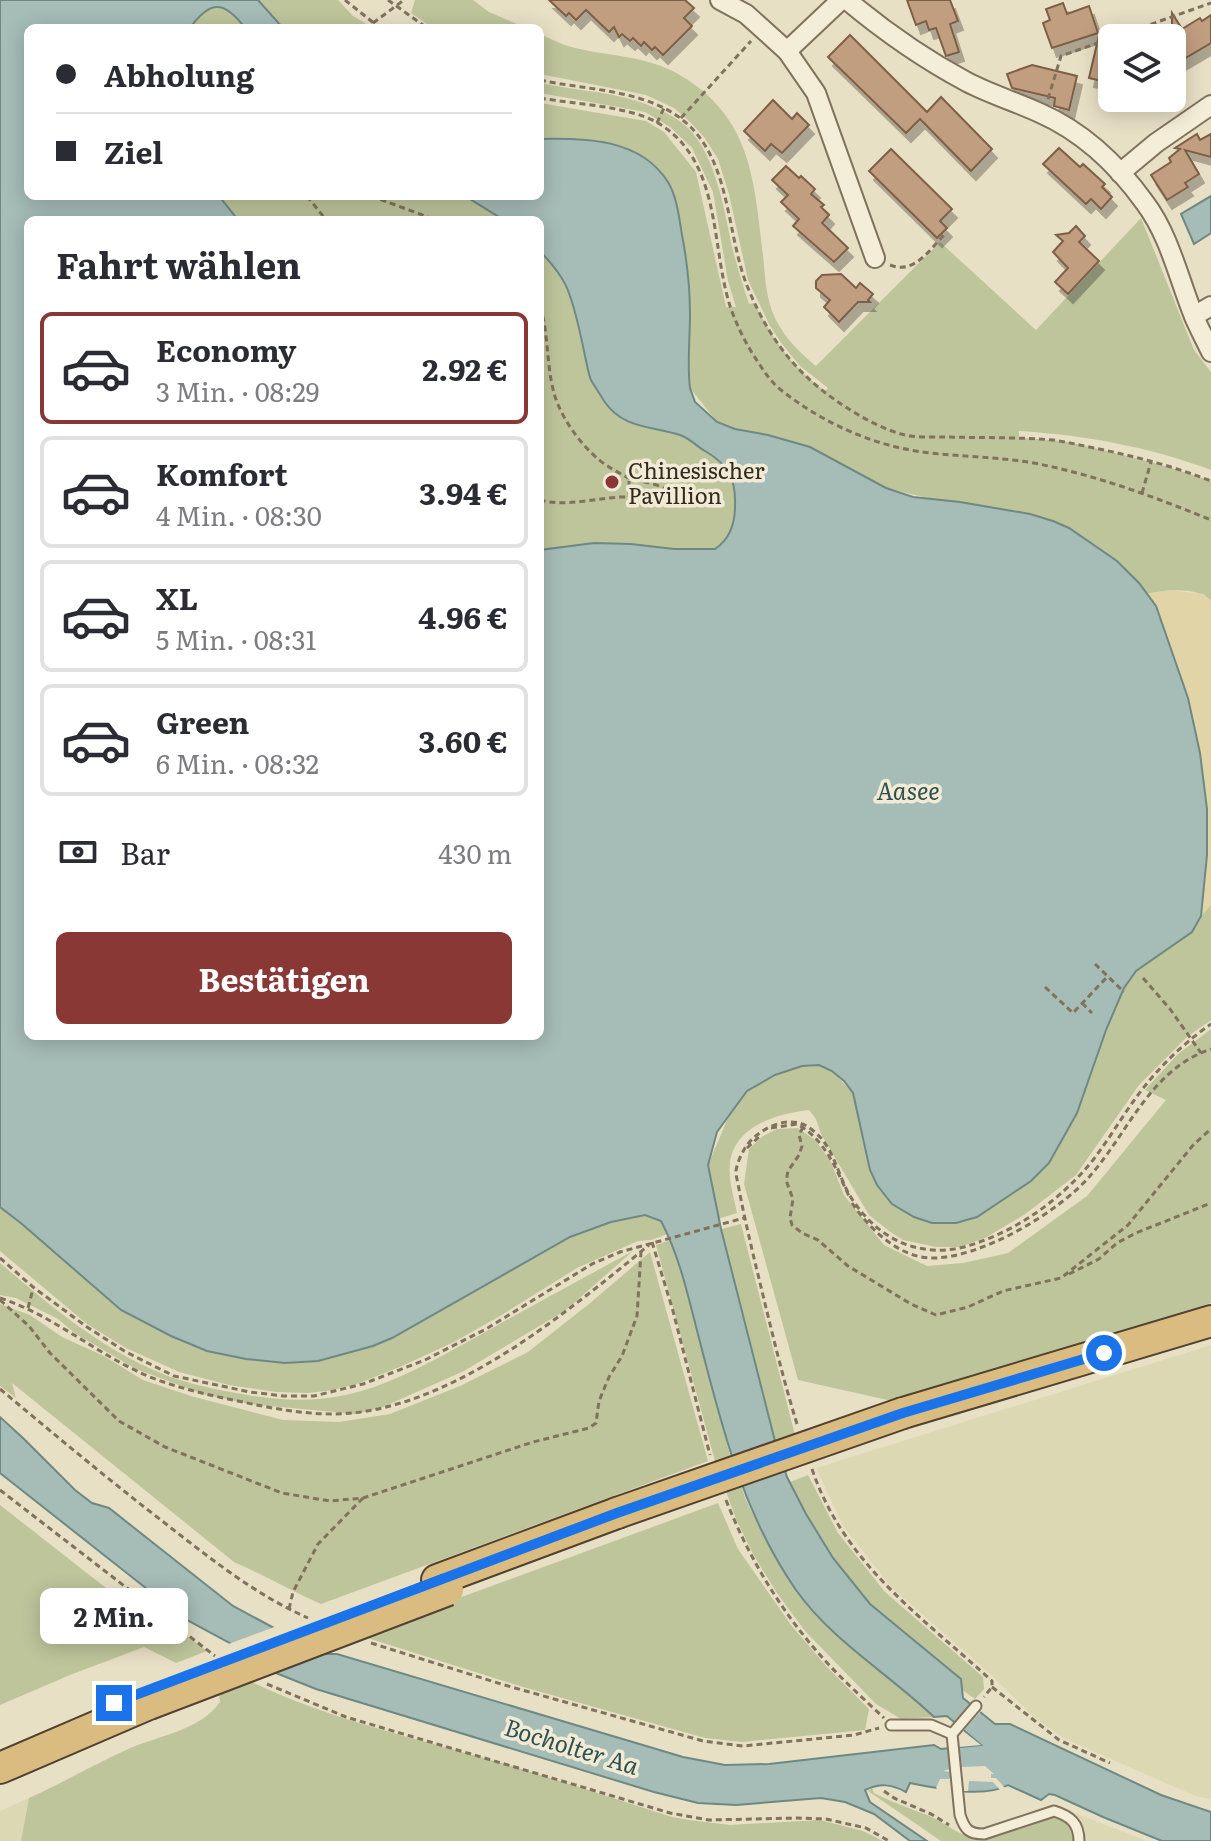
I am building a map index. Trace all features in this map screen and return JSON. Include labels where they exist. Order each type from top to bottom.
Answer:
[{"type":"highway","points":[[0,1750],[620,1520],[906,1421],[1211,1321]]},
{"type":"highway","points":[[906,1421],[1211,1338]]},
{"type":"highway","points":[[0,1768],[146,1698]]},
{"type":"street","points":[[720,0],[746,14],[787,51],[816,93],[875,258]]},
{"type":"street","points":[[787,51],[844,0],[924,58],[970,84],[1043,114],[1086,139],[1105,155],[1162,229],[1194,316],[1211,352]]},
{"type":"street","points":[[1120,173],[1156,143],[1211,105]]},
{"type":"street","points":[[1194,316],[1211,306]]},
{"type":"lane","points":[[976,1706],[955,1730],[953,1748],[964,1828],[973,1834],[984,1834],[1054,1811],[1073,1820],[1079,1841]]},
{"type":"lane","points":[[891,1725],[931,1725],[955,1730]]},
{"type":"path","points":[[345,0],[373,23],[404,0]]},
{"type":"path","points":[[388,0],[421,24]]},
{"type":"path","points":[[1043,114],[1061,56],[1211,3]]},
{"type":"path","points":[[680,118],[762,29]]},
{"type":"path","points":[[544,81],[629,95],[664,108],[680,118],[703,142],[728,204],[741,268],[754,303],[772,336],[792,364],[856,414],[902,434],[1054,440],[1151,462],[1211,481]]},
{"type":"path","points":[[544,99],[634,114],[657,123],[680,141],[700,174],[711,206],[722,273],[744,340],[769,378],[795,401],[847,430],[883,443],[928,453],[1039,464],[1142,493],[1211,520]]},
{"type":"path","points":[[657,123],[664,108]]},
{"type":"path","points":[[310,200],[323,216]]},
{"type":"path","points":[[382,200],[425,216]]},
{"type":"path","points":[[875,258],[898,268],[913,266],[945,234]]},
{"type":"path","points":[[544,320],[554,395],[578,438],[599,460],[629,478],[665,488],[671,494],[667,500],[659,501],[629,497],[560,503],[544,501]]},
{"type":"path","points":[[1142,493],[1151,462]]},
{"type":"path","points":[[629,478],[629,497]]},
{"type":"path","points":[[1095,964],[1124,992]]},
{"type":"path","points":[[1045,987],[1073,1013],[1108,976]]},
{"type":"path","points":[[1143,978],[1201,1053]]},
{"type":"path","points":[[1082,1003],[1092,1013]]},
{"type":"path","points":[[799,1430],[744,1218],[736,1172],[750,1141],[768,1127],[798,1122],[822,1139],[853,1202],[879,1229],[903,1244],[926,1251],[945,1251],[965,1246],[1003,1233],[1035,1214],[1073,1182],[1102,1149],[1142,1089],[1167,1060],[1211,1024]]},
{"type":"path","points":[[804,1126],[821,1142],[853,1205],[880,1237],[902,1250],[928,1258],[960,1255],[999,1241],[1028,1226],[1076,1190],[1089,1178],[1150,1092],[1169,1072],[1211,1049]]},
{"type":"path","points":[[804,1126],[799,1135],[802,1146],[799,1155],[787,1176],[793,1199],[792,1225],[818,1240],[848,1266],[911,1304],[936,1315],[968,1307],[1003,1291],[1061,1278],[1099,1259],[1117,1243],[1136,1233],[1211,1203]]},
{"type":"path","points":[[1061,1278],[1128,1225],[1194,1144],[1211,1129]]},
{"type":"path","points":[[1073,1182],[1076,1190]]},
{"type":"path","points":[[0,1258],[87,1327],[126,1352],[174,1376],[250,1392],[314,1396],[363,1384],[425,1360],[486,1329],[592,1264],[620,1252],[744,1218]]},
{"type":"path","points":[[0,1299],[46,1317],[107,1355],[151,1377],[194,1391],[285,1412],[336,1414],[383,1408],[429,1393],[497,1358],[554,1321],[652,1242]]},
{"type":"path","points":[[652,1242],[713,1464]]},
{"type":"path","points":[[0,1299],[119,1421],[165,1447],[282,1493],[330,1501],[363,1498],[533,1442],[589,1428],[596,1423],[599,1401],[622,1356],[637,1316],[641,1252]]},
{"type":"path","points":[[28,1308],[33,1287]]},
{"type":"path","points":[[809,1459],[840,1530],[863,1561],[887,1588],[992,1681],[992,1687],[976,1706]]},
{"type":"path","points":[[722,1489],[761,1576],[830,1666],[891,1725]]},
{"type":"path","points":[[0,1490],[223,1662]]},
{"type":"path","points":[[289,1609],[293,1592],[318,1544],[363,1498]]},
{"type":"path","points":[[263,1683],[346,1717],[670,1813],[709,1820],[826,1819],[866,1828],[889,1841]]},
{"type":"path","points":[[992,1687],[1059,1740],[1110,1763]]},
{"type":"path","points":[[884,1791],[955,1828],[964,1828]]},
{"type":"shaded area","points":[[1211,1345],[1211,1799],[1198,1797],[1063,1738],[1034,1717],[891,1587],[843,1526],[816,1468]]},
{"type":"shaded area","points":[[29,1798],[21,1841],[0,1841],[0,1811]]},
{"type":"shaded area","points":[[1067,1810],[1147,1841],[1084,1841],[1082,1825]]},
{"type":"green space","points":[[258,0],[338,0],[353,16],[366,24],[280,24]]},
{"type":"green space","points":[[415,0],[473,0],[489,12],[517,24],[427,24],[411,13]]},
{"type":"green space","points":[[217,3],[234,12],[242,24],[193,24],[212,4]]},
{"type":"green space","points":[[544,36],[582,50],[639,59],[666,68],[704,92],[722,111],[736,131],[752,176],[770,305],[789,339],[816,366],[940,242],[1036,330],[1141,218],[1194,350],[1211,372],[1211,470],[1141,449],[1092,439],[1019,431],[1019,437],[1068,442],[1158,464],[1211,481],[1211,601],[1189,591],[1147,594],[1117,561],[981,506],[936,500],[886,488],[768,435],[717,422],[690,388],[689,277],[667,182],[652,164],[620,146],[598,140],[544,139],[544,104],[646,121],[664,132],[696,172],[726,307],[736,307],[728,281],[713,192],[692,148],[670,127],[645,112],[544,94],[544,84],[637,101],[672,116],[693,133],[717,181],[749,304],[754,303],[776,341],[792,361],[825,391],[828,388],[800,366],[770,326],[748,280],[718,159],[690,122],[674,108],[646,95],[544,75]]},
{"type":"green space","points":[[222,200],[472,200],[498,216],[235,216]]},
{"type":"green space","points":[[544,256],[568,290],[590,377],[604,401],[629,422],[684,437],[713,456],[729,474],[735,496],[731,530],[715,549],[594,543],[544,549]]},
{"type":"green space","points":[[1211,905],[1211,1020],[1187,1037],[1139,1085],[1076,1175],[1024,1215],[985,1238],[960,1247],[936,1247],[903,1240],[869,1215],[809,1110],[759,1124],[740,1139],[730,1163],[737,1213],[718,1219],[708,1165],[731,1111],[747,1091],[775,1075],[802,1066],[819,1065],[832,1071],[853,1093],[865,1149],[1106,1030],[1124,988],[1136,971],[1192,932]]},
{"type":"green space","points":[[1211,1029],[1211,1303],[901,1403],[798,1380],[744,1184],[749,1149],[763,1136],[777,1129],[798,1128],[815,1140],[830,1160],[844,1195],[884,1245],[927,1266],[963,1263],[1008,1253],[1087,1196],[1166,1100],[1145,1090],[1178,1054]]},
{"type":"green space","points":[[0,1207],[121,1310],[171,1336],[318,1361],[392,1338],[570,1237],[611,1222],[646,1215],[662,1221],[668,1234],[638,1241],[577,1268],[454,1342],[402,1366],[333,1390],[276,1392],[229,1385],[179,1372],[126,1348],[87,1324],[0,1251]]},
{"type":"green space","points":[[741,1224],[795,1435],[775,1440],[721,1229]]},
{"type":"green space","points":[[671,1240],[730,1455],[746,1500],[768,1545],[795,1589],[817,1617],[934,1717],[901,1719],[876,1704],[805,1631],[753,1554],[736,1519],[715,1461],[656,1245]]},
{"type":"green space","points":[[633,1251],[566,1310],[464,1371],[383,1407],[355,1414],[250,1404],[203,1394],[136,1369],[76,1334],[58,1319],[16,1298],[0,1295],[0,1263],[90,1334],[159,1373],[250,1395],[290,1400],[318,1399],[363,1391],[400,1377]]},
{"type":"green space","points":[[650,1252],[708,1461],[321,1604],[234,1562],[12,1383],[16,1398],[0,1386],[0,1304],[30,1315],[62,1337],[104,1356],[143,1380],[191,1396],[283,1420],[339,1422],[390,1414],[460,1386],[528,1352]]},
{"type":"green space","points":[[808,1475],[838,1533],[885,1592],[983,1677],[984,1689],[975,1699],[961,1689],[915,1640],[870,1604],[833,1558],[790,1482]]},
{"type":"green space","points":[[718,1503],[738,1549],[791,1625],[869,1709],[865,1730],[742,1742],[705,1738],[523,1687],[358,1635]]},
{"type":"green space","points":[[0,1505],[161,1631],[173,1625],[207,1651],[176,1663],[144,1647],[0,1705]]},
{"type":"green space","points":[[244,1678],[331,1714],[672,1817],[730,1825],[820,1820],[863,1831],[883,1841],[21,1841],[29,1798],[126,1750],[201,1720],[220,1702],[218,1688]]},
{"type":"green space","points":[[872,1788],[880,1796],[971,1837],[999,1835],[1051,1815],[1069,1823],[1075,1841],[941,1841],[868,1791]]},
{"type":"sand","points":[[1169,590],[1204,594],[1211,601],[1211,905],[1201,916],[1204,833],[1197,751],[1179,670],[1147,594]]},
{"type":"water","name":"Aasee","points":[[0,0],[258,0],[279,24],[241,24],[230,12],[217,7],[204,12],[193,24],[24,24],[24,200],[222,200],[235,216],[24,216],[24,1040],[544,1040],[544,549],[594,543],[715,549],[731,530],[734,488],[725,467],[687,438],[629,422],[604,401],[590,377],[568,290],[544,256],[544,216],[498,216],[472,200],[544,200],[544,139],[610,144],[643,157],[668,182],[677,207],[688,274],[690,388],[695,402],[717,422],[810,447],[886,488],[913,497],[1030,514],[1069,528],[1117,561],[1156,606],[1188,698],[1200,753],[1207,809],[1207,855],[1201,916],[1192,932],[1136,971],[1124,988],[1077,1113],[1049,1163],[1031,1181],[977,1217],[956,1223],[932,1223],[914,1217],[892,1204],[877,1185],[870,1170],[853,1093],[832,1071],[819,1065],[802,1066],[775,1075],[747,1091],[717,1132],[708,1165],[721,1229],[775,1441],[787,1477],[833,1558],[870,1604],[961,1679],[963,1698],[995,1724],[1010,1724],[1161,1795],[1211,1812],[1211,1841],[1162,1841],[1055,1795],[1049,1794],[1041,1800],[1008,1785],[973,1792],[910,1783],[906,1792],[886,1785],[865,1790],[870,1802],[927,1841],[910,1841],[874,1814],[845,1802],[821,1798],[736,1805],[698,1803],[654,1792],[316,1689],[271,1671],[228,1642],[185,1619],[0,1473],[0,1417],[92,1503],[109,1508],[233,1606],[317,1651],[337,1654],[683,1757],[725,1765],[769,1764],[934,1745],[941,1749],[981,1745],[947,1716],[934,1717],[826,1625],[796,1590],[778,1561],[748,1501],[737,1470],[684,1280],[661,1221],[645,1215],[611,1222],[570,1237],[392,1338],[318,1361],[285,1363],[207,1351],[121,1310],[0,1207]]},
{"type":"water","points":[[1211,196],[1211,233],[1194,244],[1181,214]]},
{"type":"pier","points":[[277,1626],[319,1647],[261,1670],[226,1645]]},
{"type":"pier","points":[[972,1702],[982,1710],[963,1731],[981,1745],[959,1747],[961,1767],[985,1766],[994,1774],[991,1778],[996,1778],[1005,1788],[1000,1790],[993,1782],[969,1781],[968,1791],[963,1791],[963,1795],[942,1793],[936,1788],[940,1779],[951,1776],[950,1772],[943,1771],[950,1769],[948,1744],[972,1742],[953,1726]]},
{"type":"building","points":[[549,0],[685,0],[694,8],[684,18],[692,26],[663,55],[644,42],[641,46],[633,38],[630,41],[622,34],[619,37],[614,27],[609,32],[586,10],[576,20],[569,13],[566,16]]},
{"type":"building","points":[[907,0],[950,0],[958,21],[950,24],[959,52],[946,56],[936,28],[929,30],[926,21],[916,25]]},
{"type":"building","points":[[1063,3],[1067,14],[1089,6],[1098,33],[1052,48],[1043,23],[1050,20],[1046,9]]},
{"type":"building","points":[[1211,15],[1211,43],[1186,58],[1186,27]]},
{"type":"building","points":[[850,35],[927,112],[941,97],[992,149],[971,171],[920,119],[906,133],[828,57]]},
{"type":"building","points":[[1098,39],[1098,80],[1089,78]]},
{"type":"building","points":[[1032,65],[1077,76],[1069,110],[1054,106],[1055,98],[1012,88],[1007,74]]},
{"type":"building","points":[[773,100],[792,119],[797,113],[809,125],[782,153],[771,144],[765,151],[744,131]]},
{"type":"building","points":[[1197,134],[1200,140],[1211,134],[1211,157],[1185,150],[1199,174],[1185,183],[1188,187],[1167,200],[1151,175],[1171,162],[1169,158],[1180,149],[1175,148]]},
{"type":"building","points":[[1059,148],[1105,184],[1102,187],[1112,197],[1101,209],[1091,199],[1086,204],[1043,164]]},
{"type":"building","points":[[891,149],[952,209],[940,221],[947,228],[937,238],[869,171]]},
{"type":"building","points":[[786,166],[815,189],[811,194],[824,205],[821,207],[829,215],[822,223],[848,248],[834,262],[793,226],[799,219],[781,202],[788,195],[772,180]]},
{"type":"building","points":[[1076,226],[1085,236],[1079,242],[1099,261],[1068,294],[1055,282],[1068,268],[1053,252],[1063,241],[1056,235],[1069,233]]},
{"type":"building","points":[[841,274],[856,288],[860,283],[873,294],[868,300],[870,302],[858,302],[839,322],[824,307],[830,300],[816,288],[816,281],[822,275]]},
{"type":"place","name":"Chinesischer Pavillion","points":[[612,482]]},
{"type":"route","points":[[114,1703],[617,1513],[903,1413],[1104,1353]]},
{"type":"water label","name":"Bocholter Aa","points":[[572,1745]]}]
